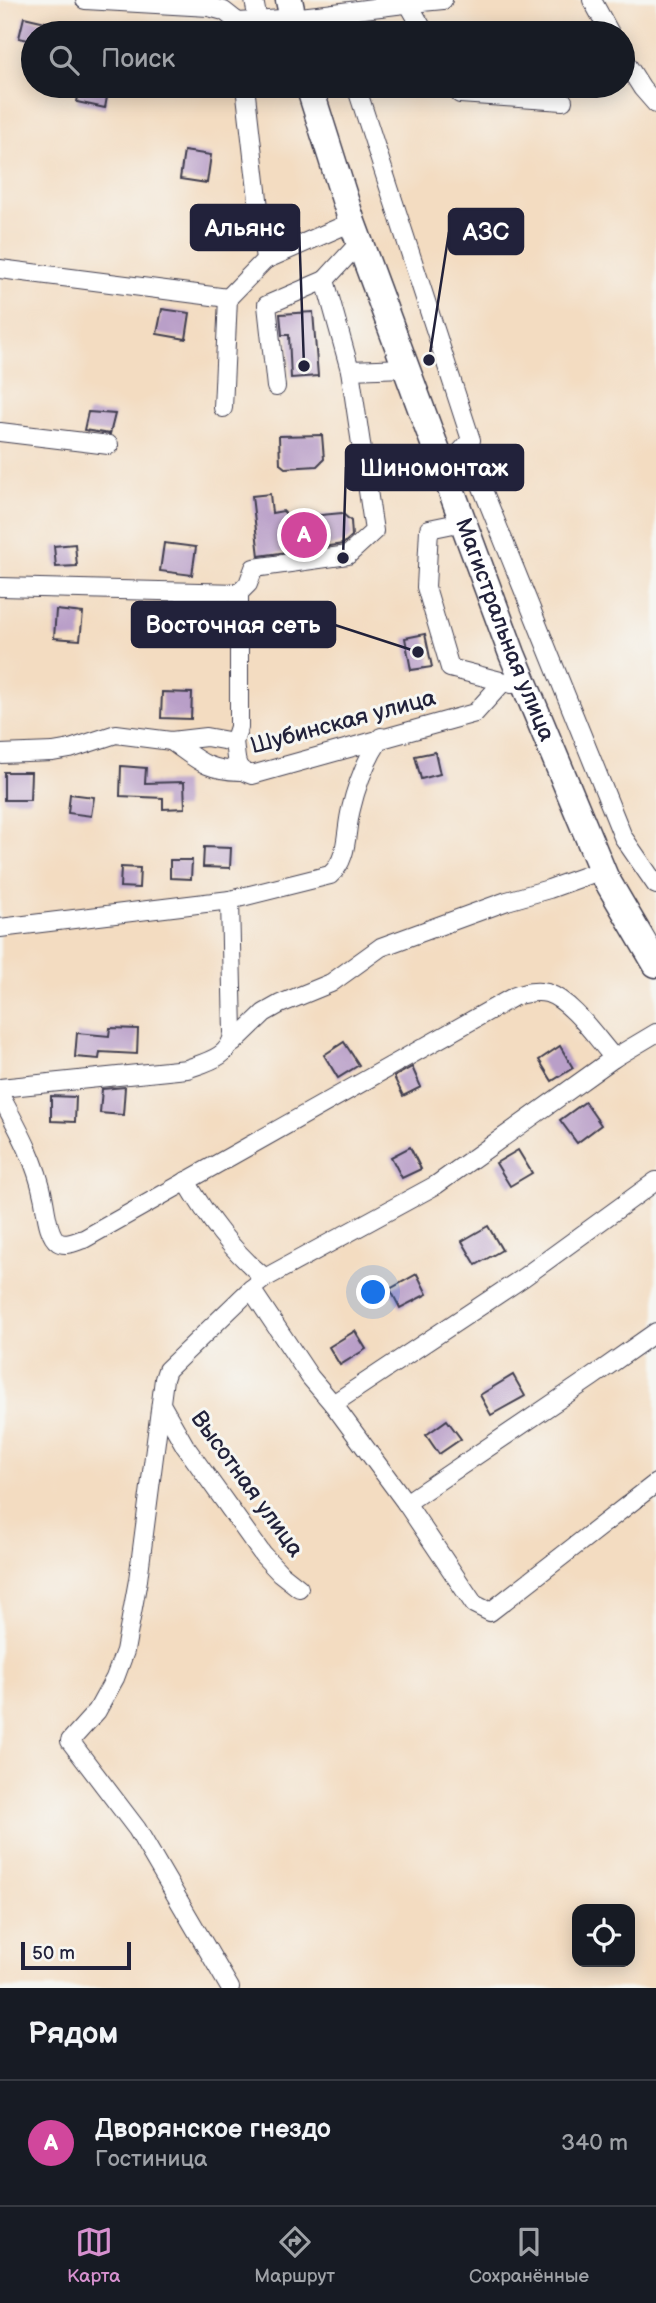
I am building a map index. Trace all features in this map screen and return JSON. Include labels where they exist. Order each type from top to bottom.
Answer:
[{"type":"highway","name":"Магистральная улица","points":[[313,98],[356,233],[463,522],[514,684],[602,870],[656,964]]},
{"type":"street","points":[[85,0],[209,7],[224,11],[232,21]]},
{"type":"street","points":[[254,0],[258,21],[443,0]]},
{"type":"street","points":[[592,0],[603,21]]},
{"type":"street","points":[[408,3],[418,21]]},
{"type":"street","points":[[333,13],[336,21]]},
{"type":"street","points":[[635,77],[656,104]]},
{"type":"street","points":[[246,98],[265,260]]},
{"type":"street","points":[[360,98],[471,440],[444,471]]},
{"type":"street","points":[[519,98],[563,101]]},
{"type":"street","points":[[223,408],[228,298],[265,260],[356,233]]},
{"type":"street","points":[[276,387],[267,304],[325,280],[356,233]]},
{"type":"street","points":[[0,269],[228,298]]},
{"type":"street","points":[[234,742],[239,727],[239,593],[248,584],[254,568],[348,555],[374,531],[350,370],[325,280]]},
{"type":"street","points":[[350,370],[405,368]]},
{"type":"street","points":[[0,432],[109,445]]},
{"type":"street","points":[[444,471],[475,470],[624,837],[656,885]]},
{"type":"street","points":[[463,522],[429,529],[426,587],[450,668],[514,684]]},
{"type":"street","points":[[0,587],[239,593]]},
{"type":"street","name":"Шубинская улица","points":[[0,754],[62,751],[116,734],[171,741],[206,737],[234,742],[240,771],[252,775],[475,713],[514,684]]},
{"type":"street","points":[[0,928],[230,900],[330,875],[339,868],[344,854],[351,808],[360,775],[381,737]]},
{"type":"street","points":[[171,741],[209,767],[240,771]]},
{"type":"street","points":[[0,1088],[187,1069],[216,1059],[264,1013],[331,983],[381,947],[602,870]]},
{"type":"street","points":[[230,900],[233,1043]]},
{"type":"street","points":[[0,1095],[28,1147],[49,1223],[55,1240],[62,1244],[84,1239],[514,996],[530,991],[541,992],[564,1002],[614,1058]]},
{"type":"street","points":[[230,1988],[137,1829],[70,1741],[97,1711],[116,1678],[125,1651],[138,1580],[163,1379],[167,1370],[258,1283],[436,1185],[614,1058],[656,1033]]},
{"type":"street","points":[[186,1181],[208,1218],[258,1283],[310,1377],[406,1503],[474,1604],[489,1612],[656,1483]]},
{"type":"street","points":[[333,1404],[524,1278],[656,1181]]},
{"type":"street","points":[[406,1503],[656,1332]]},
{"type":"street","name":"Высотная улица","points":[[161,1404],[185,1446],[263,1555],[299,1588]]},
{"type":"building","points":[[24,17],[41,21],[23,21]]},
{"type":"building","points":[[78,98],[107,98],[105,108],[77,102]]},
{"type":"building","points":[[184,151],[211,155],[207,183],[180,179]]},
{"type":"building","points":[[162,309],[190,313],[186,339],[157,334]]},
{"type":"building","points":[[313,312],[318,376],[291,378],[289,335],[282,335],[280,314]]},
{"type":"building","points":[[88,412],[115,414],[110,434],[84,430]]},
{"type":"building","points":[[322,435],[324,459],[317,466],[285,468],[280,464],[279,436]]},
{"type":"building","points":[[270,494],[272,513],[283,511],[290,518],[342,513],[351,521],[352,536],[343,544],[259,556],[252,496]]},
{"type":"building","points":[[164,543],[196,547],[192,575],[160,571]]},
{"type":"building","points":[[75,544],[77,566],[56,567],[54,546]]},
{"type":"building","points":[[56,610],[83,613],[80,640],[54,638]]},
{"type":"building","points":[[425,634],[432,667],[411,670],[405,638]]},
{"type":"building","points":[[162,692],[192,693],[191,719],[161,718]]},
{"type":"building","points":[[435,752],[440,774],[421,779],[415,756]]},
{"type":"building","points":[[121,766],[146,768],[145,783],[184,782],[185,808],[163,809],[163,798],[120,796]]},
{"type":"building","points":[[4,772],[31,772],[30,800],[4,800]]},
{"type":"building","points":[[70,794],[94,797],[91,816],[68,813]]},
{"type":"building","points":[[204,847],[231,848],[230,868],[203,867]]},
{"type":"building","points":[[170,860],[192,860],[191,879],[170,878]]},
{"type":"building","points":[[121,867],[140,868],[139,888],[120,887]]},
{"type":"building","points":[[110,1028],[138,1029],[137,1054],[100,1052],[99,1059],[75,1057],[77,1033],[109,1036]]},
{"type":"building","points":[[344,1042],[359,1065],[338,1078],[324,1055]]},
{"type":"building","points":[[560,1046],[573,1068],[552,1081],[539,1060]]},
{"type":"building","points":[[412,1067],[421,1087],[403,1096],[394,1077]]},
{"type":"building","points":[[125,1087],[123,1115],[100,1113],[102,1089]]},
{"type":"building","points":[[51,1096],[76,1097],[75,1122],[51,1121]]},
{"type":"building","points":[[585,1102],[601,1125],[577,1143],[560,1120]]},
{"type":"building","points":[[410,1147],[421,1169],[402,1178],[391,1157]]},
{"type":"building","points":[[518,1150],[532,1173],[510,1186],[496,1163]]},
{"type":"building","points":[[488,1226],[502,1250],[476,1265],[462,1241]]},
{"type":"building","points":[[417,1274],[427,1294],[400,1308],[390,1289]]},
{"type":"building","points":[[355,1331],[366,1349],[340,1365],[329,1347]]},
{"type":"building","points":[[513,1375],[525,1396],[491,1415],[480,1395]]},
{"type":"building","points":[[447,1420],[461,1439],[439,1454],[426,1435]]},
{"type":"place","name":"АЗС","points":[[429,360]]},
{"type":"place","name":"Альянс","points":[[304,366]]},
{"type":"place","name":"Дворянское гнездо","points":[[304,535]]},
{"type":"place","name":"Шиномонтаж","points":[[343,558]]},
{"type":"place","name":"Восточная сеть","points":[[418,652]]}]
